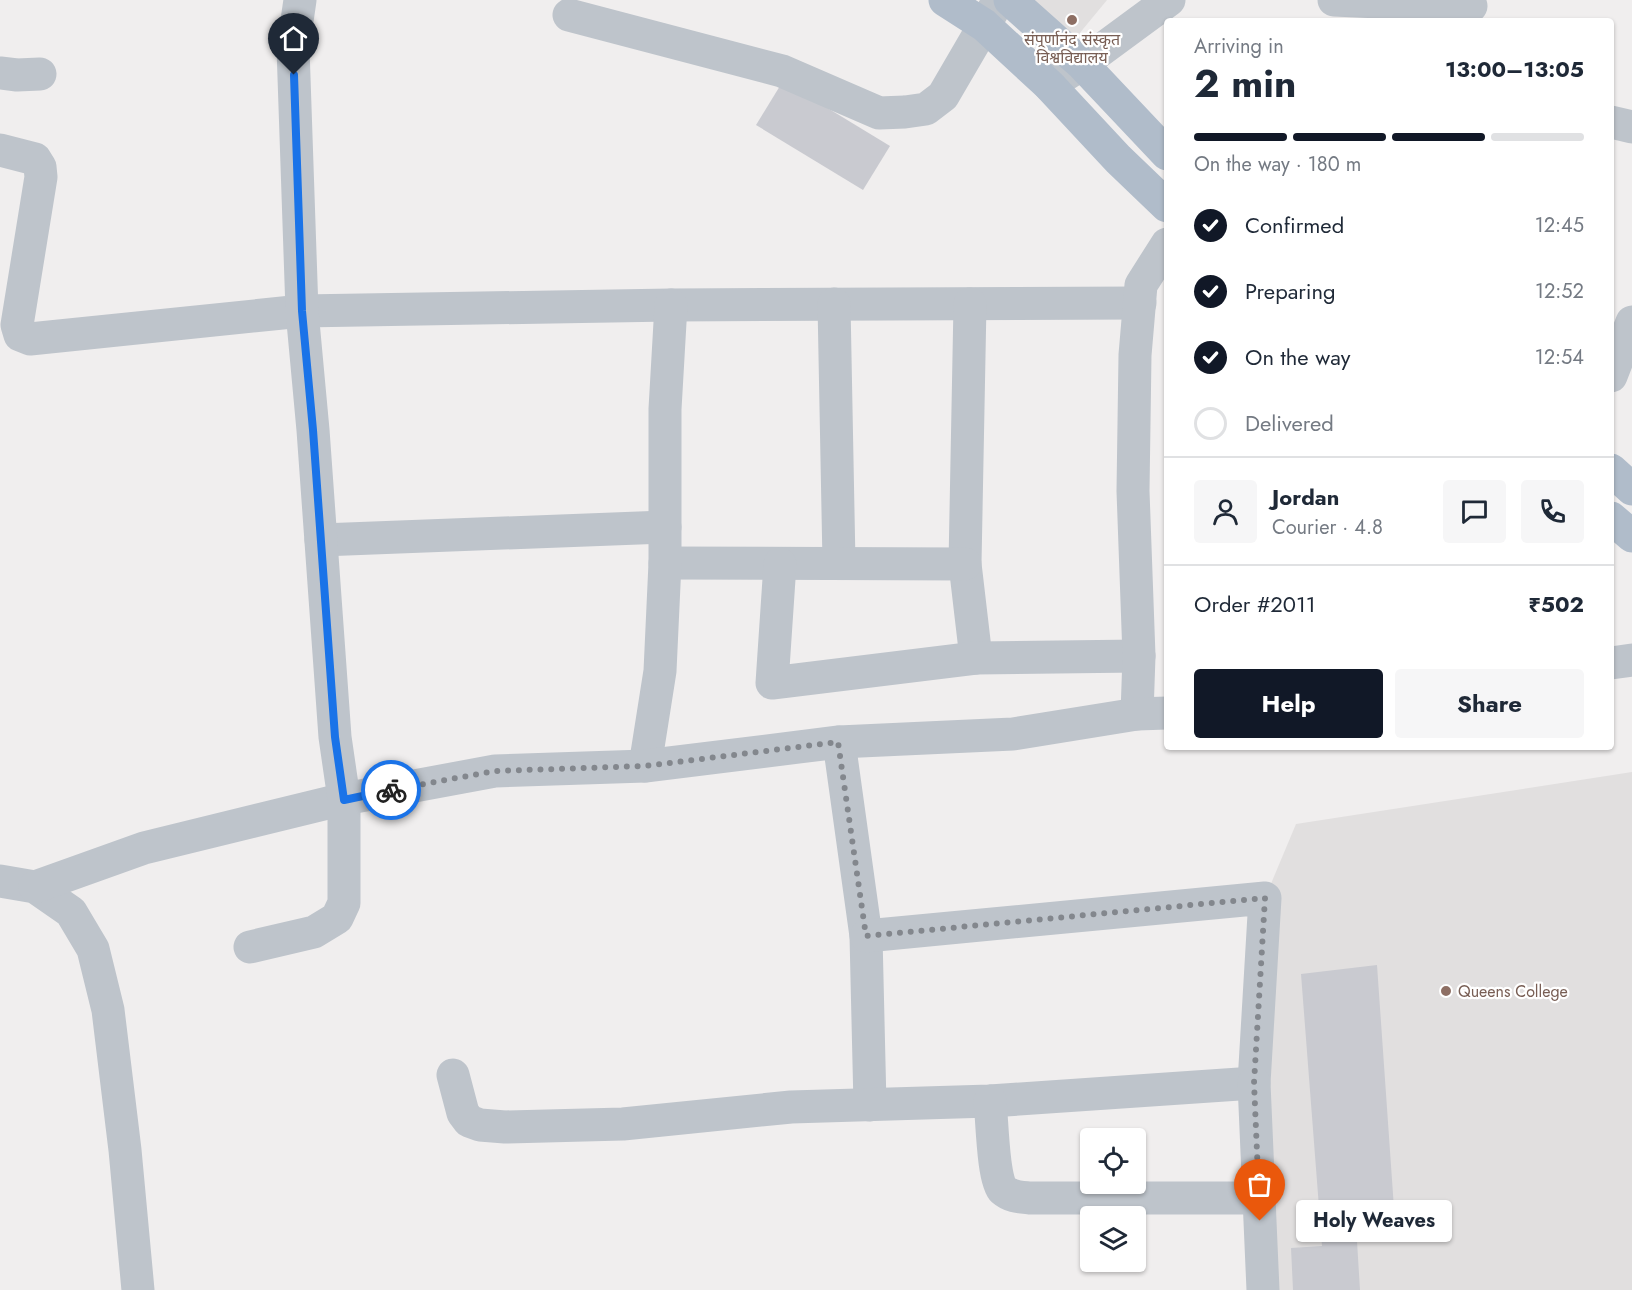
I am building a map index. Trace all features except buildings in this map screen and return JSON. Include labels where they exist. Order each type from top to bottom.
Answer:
[{"type":"main road","points":[[945,0],[992,13],[1049,85],[1118,159],[1164,203]]},
{"type":"main road","points":[[1010,0],[1082,64],[1164,151]]},
{"type":"main road","points":[[1614,473],[1632,489]]},
{"type":"main road","points":[[1614,521],[1632,536]]},
{"type":"street","points":[[250,946],[314,932],[337,918],[344,903],[344,800],[335,737],[302,311],[293,48],[300,0]]},
{"type":"street","points":[[1049,85],[1082,64],[1169,0]]},
{"type":"street","points":[[1334,0],[1471,9]]},
{"type":"street","points":[[569,15],[782,71],[879,113],[926,109],[943,96],[992,13]]},
{"type":"street","points":[[0,73],[40,74]]},
{"type":"street","points":[[1614,123],[1632,127]]},
{"type":"street","points":[[0,150],[35,159],[40,167],[41,177],[17,325],[20,335],[30,339],[302,311],[671,304],[1140,303]]},
{"type":"street","points":[[35,887],[144,848],[344,800],[495,771],[645,766],[838,742],[1013,734],[1152,713],[1139,656],[1133,491],[1135,355],[1141,285],[1164,249]]},
{"type":"street","points":[[645,766],[660,671],[665,563],[665,410],[671,304]]},
{"type":"street","points":[[834,304],[839,563]]},
{"type":"street","points":[[970,304],[965,564],[976,658]]},
{"type":"street","points":[[1614,368],[1632,322]]},
{"type":"street","points":[[321,540],[665,527]]},
{"type":"street","points":[[665,563],[965,564]]},
{"type":"street","points":[[780,564],[772,683],[976,658],[1139,656]]},
{"type":"street","points":[[1614,663],[1632,660]]},
{"type":"street","points":[[838,742],[866,936],[870,1104]]},
{"type":"street","points":[[0,881],[35,887],[71,912],[93,949],[106,1000],[125,1150],[138,1290]]},
{"type":"street","points":[[866,936],[1265,898],[1254,1083],[1263,1290]]},
{"type":"street","points":[[453,1075],[463,1113],[469,1121],[480,1125],[505,1127],[623,1124],[791,1107],[990,1101],[1254,1083]]},
{"type":"street","points":[[990,1101],[996,1175],[1001,1188],[1011,1196],[1030,1198],[1259,1197]]},
{"type":"shaded area","name":"संपूर्णानंद संस्कृत विश्वविद्यालय","points":[[1031,0],[1107,0],[1074,40]]},
{"type":"shaded area","name":"Queens College","points":[[1632,772],[1632,1290],[1263,1290],[1265,898],[1296,824]]},
{"type":"way so far","points":[[391,790],[495,771],[645,766],[838,742],[866,936],[1265,898],[1254,1083],[1260,1221]]},
{"type":"place","name":"संपूर्णानंद संस्कृत विश्वविद्यालय","points":[[1072,20]]},
{"type":"place","name":"Queens College","points":[[1446,991]]},
{"type":"place","name":"Holy Weaves","points":[[1260,1221]]},
{"type":"route","points":[[294,75],[302,311],[335,737],[344,800],[391,790]]}]
